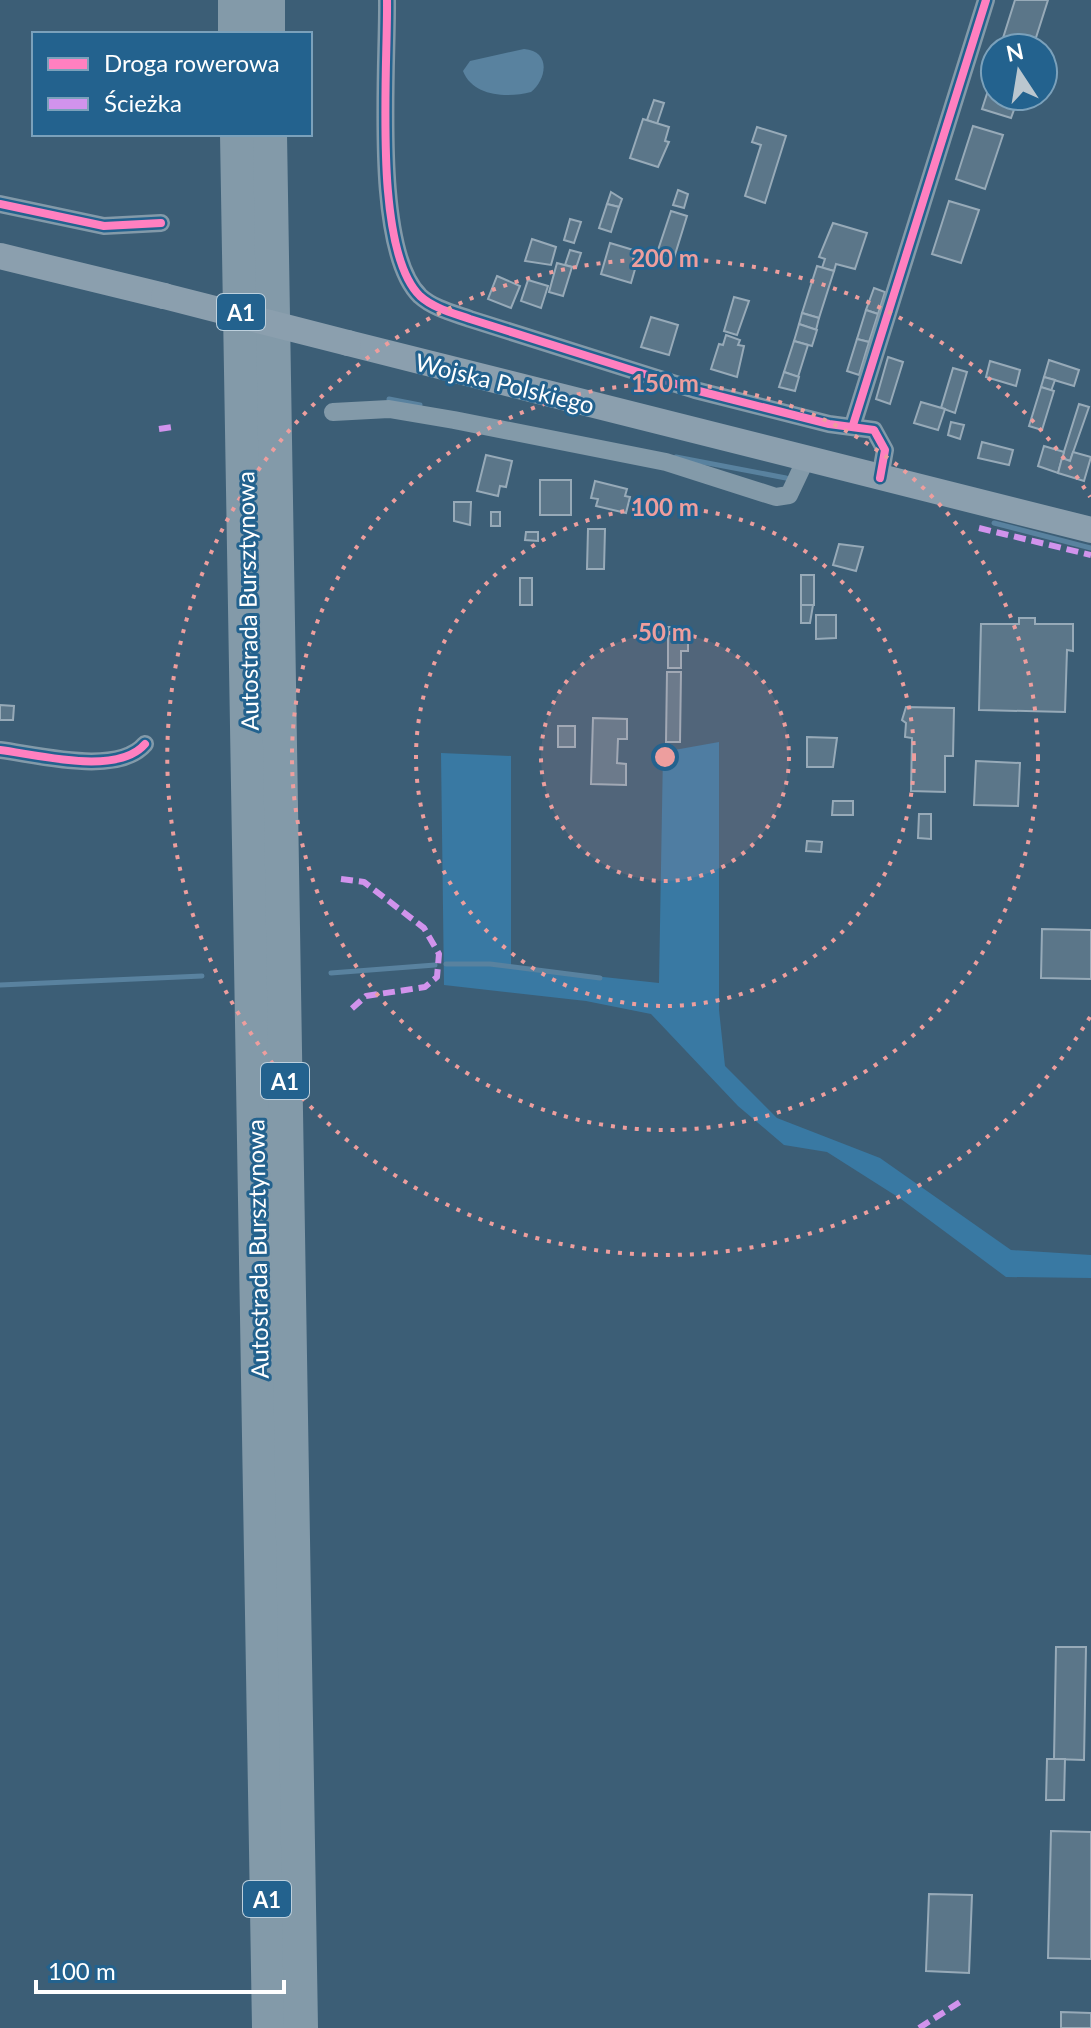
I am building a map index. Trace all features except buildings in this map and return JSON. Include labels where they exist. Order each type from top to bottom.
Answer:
[{"type":"highway","points":[[235,0],[235,32]]},
{"type":"highway","points":[[268,0],[268,32]]},
{"type":"highway","name":"Autostrada Bursztynowa","points":[[237,136],[269,2028]]},
{"type":"highway","name":"Autostrada Bursztynowa","points":[[270,136],[301,2028]]},
{"type":"main road","name":"Wojska Polskiego","points":[[0,256],[1091,530]]},
{"type":"street","points":[[387,0],[389,215],[402,268],[420,295],[435,306],[470,319],[695,390],[829,424],[874,430],[885,450],[880,478]]},
{"type":"street","points":[[853,425],[986,0]]},
{"type":"street","points":[[0,204],[104,226],[161,223]]},
{"type":"street","points":[[333,412],[389,409],[572,443],[679,466],[776,497],[789,495],[806,459]]},
{"type":"street","points":[[0,750],[104,762],[130,758],[145,744]]},
{"type":"shaded area","points":[[524,49],[539,55],[544,66],[540,80],[531,92],[492,94],[475,86],[463,71],[470,61]]},
{"type":"shaded area","points":[[719,742],[719,1010],[725,1066],[777,1118],[880,1158],[1011,1250],[1091,1255],[1091,1278],[1006,1277],[901,1199],[827,1152],[784,1145],[738,1106],[651,1014],[586,1001],[444,985],[441,753],[511,756],[511,967],[659,983],[663,752]]},
{"type":"waterway","points":[[389,399],[420,405]]},
{"type":"waterway","points":[[676,457],[786,478]]},
{"type":"waterway","points":[[994,523],[1091,548]]},
{"type":"waterway","points":[[446,964],[490,964],[600,978]]},
{"type":"waterway","points":[[331,973],[435,965]]},
{"type":"waterway","points":[[0,985],[202,976]]},
{"type":"marked path","points":[[159,429],[173,427]]},
{"type":"marked path","points":[[979,528],[1091,555]]},
{"type":"marked path","points":[[341,879],[364,882],[424,928],[439,954],[437,977],[425,987],[366,996],[348,1012]]},
{"type":"marked path","points":[[919,2028],[960,2002]]},
{"type":"cycle path","points":[[387,0],[385,111],[389,200],[395,239],[405,273],[420,296],[457,315],[695,390],[829,424],[874,430],[885,450],[880,478]]},
{"type":"cycle path","points":[[853,425],[986,0]]},
{"type":"cycle path","points":[[0,204],[104,226],[161,223]]},
{"type":"cycle path","points":[[0,750],[56,759],[98,761],[133,754],[145,744]]}]
